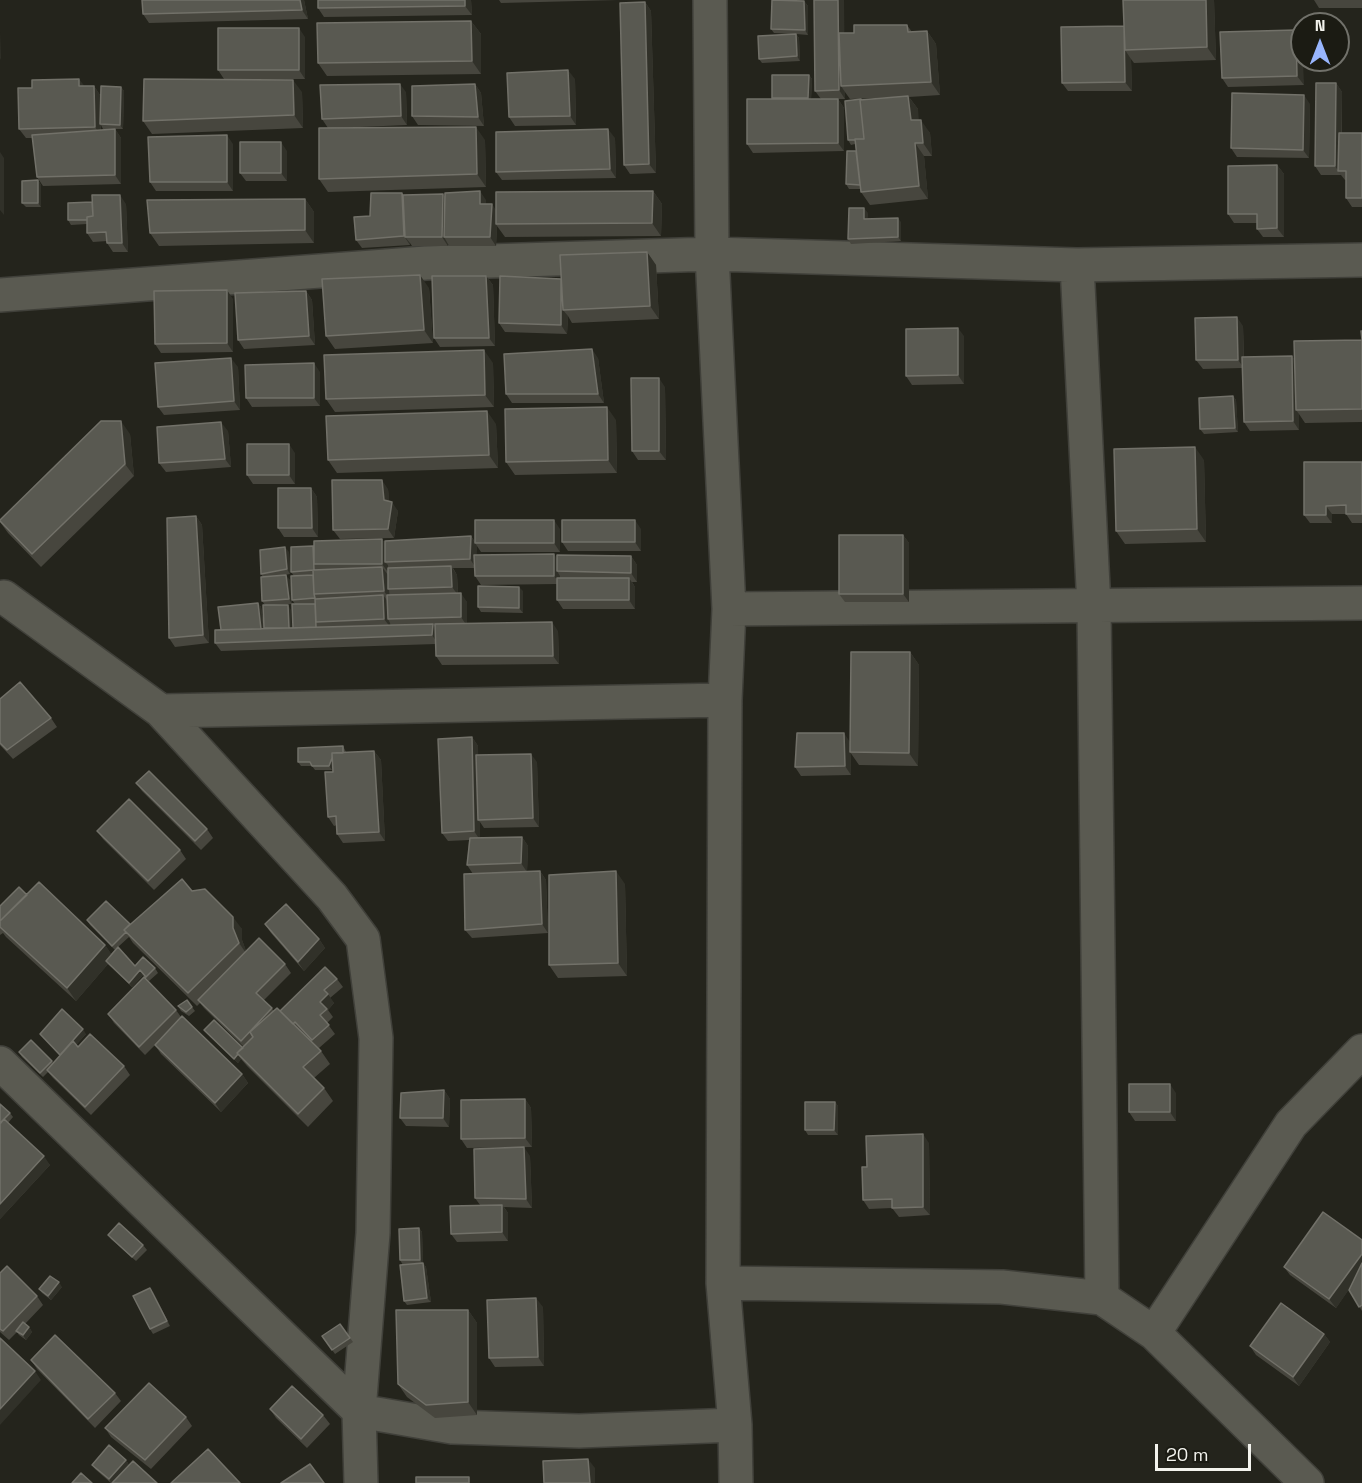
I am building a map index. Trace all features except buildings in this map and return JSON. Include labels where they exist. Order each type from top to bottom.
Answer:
[{"type":"street","points":[[710,0],[712,254],[729,609],[724,700],[723,1283],[735,1425],[736,1483]]},
{"type":"street","points":[[0,295],[426,263],[712,254],[1077,265],[1362,260]]},
{"type":"street","points":[[1077,265],[1094,607],[1102,1298]]},
{"type":"street","points":[[1,597],[161,711],[332,897],[363,939],[376,1038],[373,1233],[359,1411],[361,1483]]},
{"type":"street","points":[[729,609],[1362,603]]},
{"type":"street","points":[[161,711],[724,700]]},
{"type":"street","points":[[1154,1333],[1291,1124],[1362,1051]]},
{"type":"street","points":[[0,1063],[359,1411],[464,1427],[579,1431],[735,1425]]},
{"type":"street","points":[[723,1283],[1002,1287],[1102,1298],[1154,1333],[1307,1483]]}]
